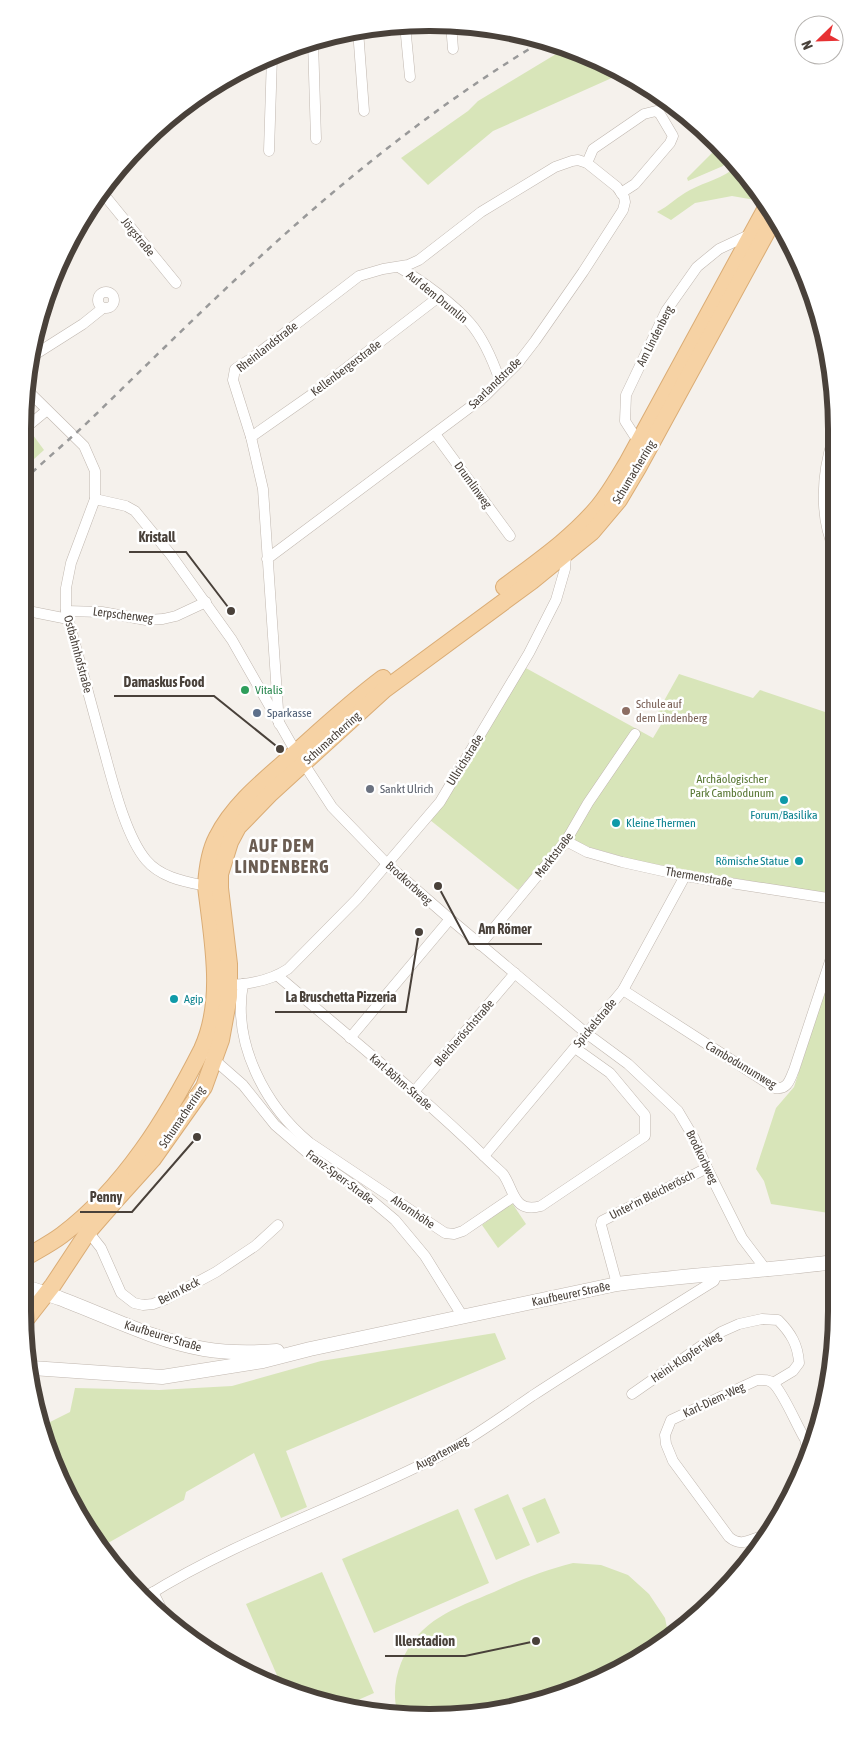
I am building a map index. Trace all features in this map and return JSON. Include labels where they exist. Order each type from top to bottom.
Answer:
[{"type":"main road","name":"Schumacherring","points":[[31,1313],[46,1294],[84,1226],[105,1195],[156,1133],[208,1054],[210,1029],[229,985],[214,960],[213,887],[230,842],[238,827],[271,793],[300,758],[542,565],[597,508],[609,492],[639,440],[764,212]]},
{"type":"main road","name":"Schumacherring","points":[[542,565],[566,554],[592,532],[624,492],[771,225]]},
{"type":"main road","name":"Schumacherring","points":[[31,1254],[61,1236],[84,1226]]},
{"type":"street","points":[[406,32],[410,77]]},
{"type":"street","points":[[452,32],[453,49]]},
{"type":"street","points":[[359,38],[364,111]]},
{"type":"street","points":[[313,49],[316,139]]},
{"type":"street","points":[[269,151],[272,64]]},
{"type":"street","points":[[656,111],[660,114],[673,136],[670,143],[635,184],[621,193],[610,180],[583,161],[593,149],[644,114],[656,111]]},
{"type":"street","name":"Rheinlandstraße","points":[[280,724],[263,489],[251,437],[234,388],[233,375],[235,369],[359,276],[383,269],[400,268],[419,260],[481,212],[555,167],[583,161]]},
{"type":"street","name":"Saarlandstraße","points":[[267,559],[484,396],[518,363],[583,272],[623,210],[625,202],[621,193]]},
{"type":"street","name":"Jörgstraße","points":[[106,197],[176,283]]},
{"type":"street","name":"Am Lindenberg","points":[[639,440],[625,421],[626,395],[666,311],[697,267],[719,249],[752,234]]},
{"type":"street","name":"Auf dem Drumlin","points":[[400,268],[440,296],[469,322],[482,341],[500,381]]},
{"type":"street","name":"Kellenbergerstraße","points":[[251,437],[311,395],[440,296]]},
{"type":"street","points":[[39,352],[83,324],[103,308]]},
{"type":"street","name":"Ostbahnhofstraße","points":[[33,396],[84,446],[95,471],[95,499],[71,563],[66,588],[67,615],[113,782],[132,838],[146,860],[164,875],[184,882],[213,887]]},
{"type":"street","points":[[31,423],[46,411]]},
{"type":"street","name":"Drumlinweg","points":[[435,434],[510,536]]},
{"type":"street","points":[[828,465],[824,507],[828,532]]},
{"type":"street","name":"Brodkorbweg","points":[[95,499],[126,506],[135,511],[171,555],[232,640],[300,758],[332,807],[388,865],[586,1033],[628,1064],[678,1112],[694,1138],[742,1238],[767,1271]]},
{"type":"street","name":"Ullrichstraße","points":[[229,985],[278,976],[288,969],[388,865],[440,802],[529,653],[556,600],[565,569],[566,554]]},
{"type":"street","name":"Lerpscherweg","points":[[31,611],[67,615],[102,612],[146,620],[176,616],[206,602]]},
{"type":"street","name":"Merktstraße","points":[[480,944],[566,841],[588,803],[635,734]]},
{"type":"street","name":"Thermenstraße","points":[[566,841],[587,852],[685,876],[828,898]]},
{"type":"street","name":"Spickelstraße","points":[[484,1156],[623,990],[685,876]]},
{"type":"street","points":[[350,1038],[450,919]]},
{"type":"street","name":"Cambodunumweg","points":[[623,990],[775,1088],[780,1089],[789,1082],[794,1070],[828,967]]},
{"type":"street","name":"Bleicheröschstraße","points":[[413,1092],[515,973]]},
{"type":"street","name":"Karl-Böhm-Straße","points":[[278,976],[484,1156],[503,1175],[513,1197]]},
{"type":"street","name":"Ahornhöhe","points":[[229,985],[240,1001],[241,1018],[256,1073],[274,1106],[299,1134],[310,1143],[445,1232],[454,1234],[463,1231],[513,1197]]},
{"type":"street","points":[[513,1197],[525,1207],[531,1209],[541,1206],[645,1136],[645,1115],[610,1073],[575,1048]]},
{"type":"street","name":"Franz-Sperr-Straße","points":[[208,1054],[243,1085],[275,1125],[310,1155],[357,1188],[395,1220],[425,1256],[463,1317]]},
{"type":"street","name":"Unter'm Bleicherösch","points":[[617,1284],[601,1226],[602,1221],[707,1168]]},
{"type":"street","name":"Beim Keck","points":[[84,1226],[101,1248],[121,1293],[134,1303],[143,1305],[153,1304],[216,1272],[255,1246],[278,1225]]},
{"type":"street","name":"Kaufbeurer Straße","points":[[36,1368],[162,1377],[263,1361],[310,1349],[617,1284],[666,1278],[767,1271],[828,1263]]},
{"type":"street","name":"Augartenweg","points":[[150,1594],[197,1567],[378,1485],[465,1442],[532,1396],[714,1281],[716,1275]]},
{"type":"street","name":"Kaufbeurer Straße","points":[[31,1289],[143,1332],[205,1349],[234,1352],[310,1349]]},
{"type":"street","name":"Heini-Klopfer-Weg","points":[[632,1394],[721,1332],[739,1324],[762,1319],[778,1320],[790,1332],[799,1354],[799,1363],[793,1371],[773,1383]]},
{"type":"street","name":"Karl-Diem-Weg","points":[[757,1538],[741,1543],[736,1542],[730,1537],[673,1461],[666,1444],[665,1435],[671,1420],[757,1380],[766,1379],[773,1383]]},
{"type":"street","points":[[773,1383],[806,1442]]},
{"type":"green space","points":[[559,52],[614,77],[493,131],[428,185],[401,158],[468,111],[478,101]]},
{"type":"green space","points":[[714,151],[726,163],[688,181],[687,178]]},
{"type":"green space","points":[[731,170],[755,200],[732,196],[695,203],[671,220],[657,212],[686,192]]},
{"type":"green space","points":[[33,435],[44,450],[31,462],[31,437]]},
{"type":"green space","name":"Archäologischer Park Cambodunum","points":[[524,667],[653,738],[662,723],[655,717],[679,674],[753,698],[760,690],[828,713],[828,895],[637,861],[589,847],[565,836],[518,890],[430,820]]},
{"type":"green space","points":[[828,982],[828,1213],[771,1204],[764,1181],[756,1169],[776,1108],[794,1087]]},
{"type":"green space","points":[[512,1203],[526,1224],[498,1248],[482,1225]]},
{"type":"green space","points":[[495,1333],[506,1359],[286,1451],[307,1507],[281,1518],[254,1453],[186,1492],[184,1500],[107,1544],[72,1487],[52,1439],[48,1423],[70,1412],[75,1388],[159,1390],[232,1386],[321,1361]]},
{"type":"green space","points":[[508,1494],[530,1545],[496,1560],[474,1509]]},
{"type":"green space","points":[[545,1498],[560,1533],[537,1543],[522,1508]]},
{"type":"green space","points":[[458,1509],[489,1583],[374,1633],[342,1559]]},
{"type":"green space","points":[[573,1563],[601,1565],[628,1575],[649,1594],[665,1618],[667,1630],[651,1642],[606,1668],[558,1688],[507,1701],[456,1708],[396,1707],[395,1687],[401,1663],[409,1648],[428,1626],[439,1617],[465,1604],[552,1569]]},
{"type":"green space","points":[[322,1572],[374,1693],[355,1701],[301,1688],[278,1679],[246,1604]]},
{"type":"railway","points":[[31,474],[90,420],[241,274],[322,201],[414,128],[478,82],[535,46]]},
{"type":"place","name":"Kristall","points":[[231,611]]},
{"type":"place","name":"Vitalis","points":[[245,690]]},
{"type":"place","name":"Schule auf dem Lindenberg","points":[[626,711]]},
{"type":"place","name":"Sparkasse","points":[[257,713]]},
{"type":"place","name":"Damaskus Food","points":[[280,749]]},
{"type":"place","name":"Sankt Ulrich","points":[[370,789]]},
{"type":"place","name":"Forum/Basilika","points":[[784,800]]},
{"type":"place","name":"Kleine Thermen","points":[[616,823]]},
{"type":"place","name":"Römische Statue","points":[[799,861]]},
{"type":"place","name":"Am Römer","points":[[438,886]]},
{"type":"place","name":"La Bruschetta Pizzeria","points":[[419,932]]},
{"type":"place","name":"Agip","points":[[174,999]]},
{"type":"place","name":"Penny","points":[[197,1137]]},
{"type":"place","name":"Illerstadion","points":[[536,1641]]},
{"type":"district","name":"AUF DEM LINDENBERG","points":[[282,856]]}]
